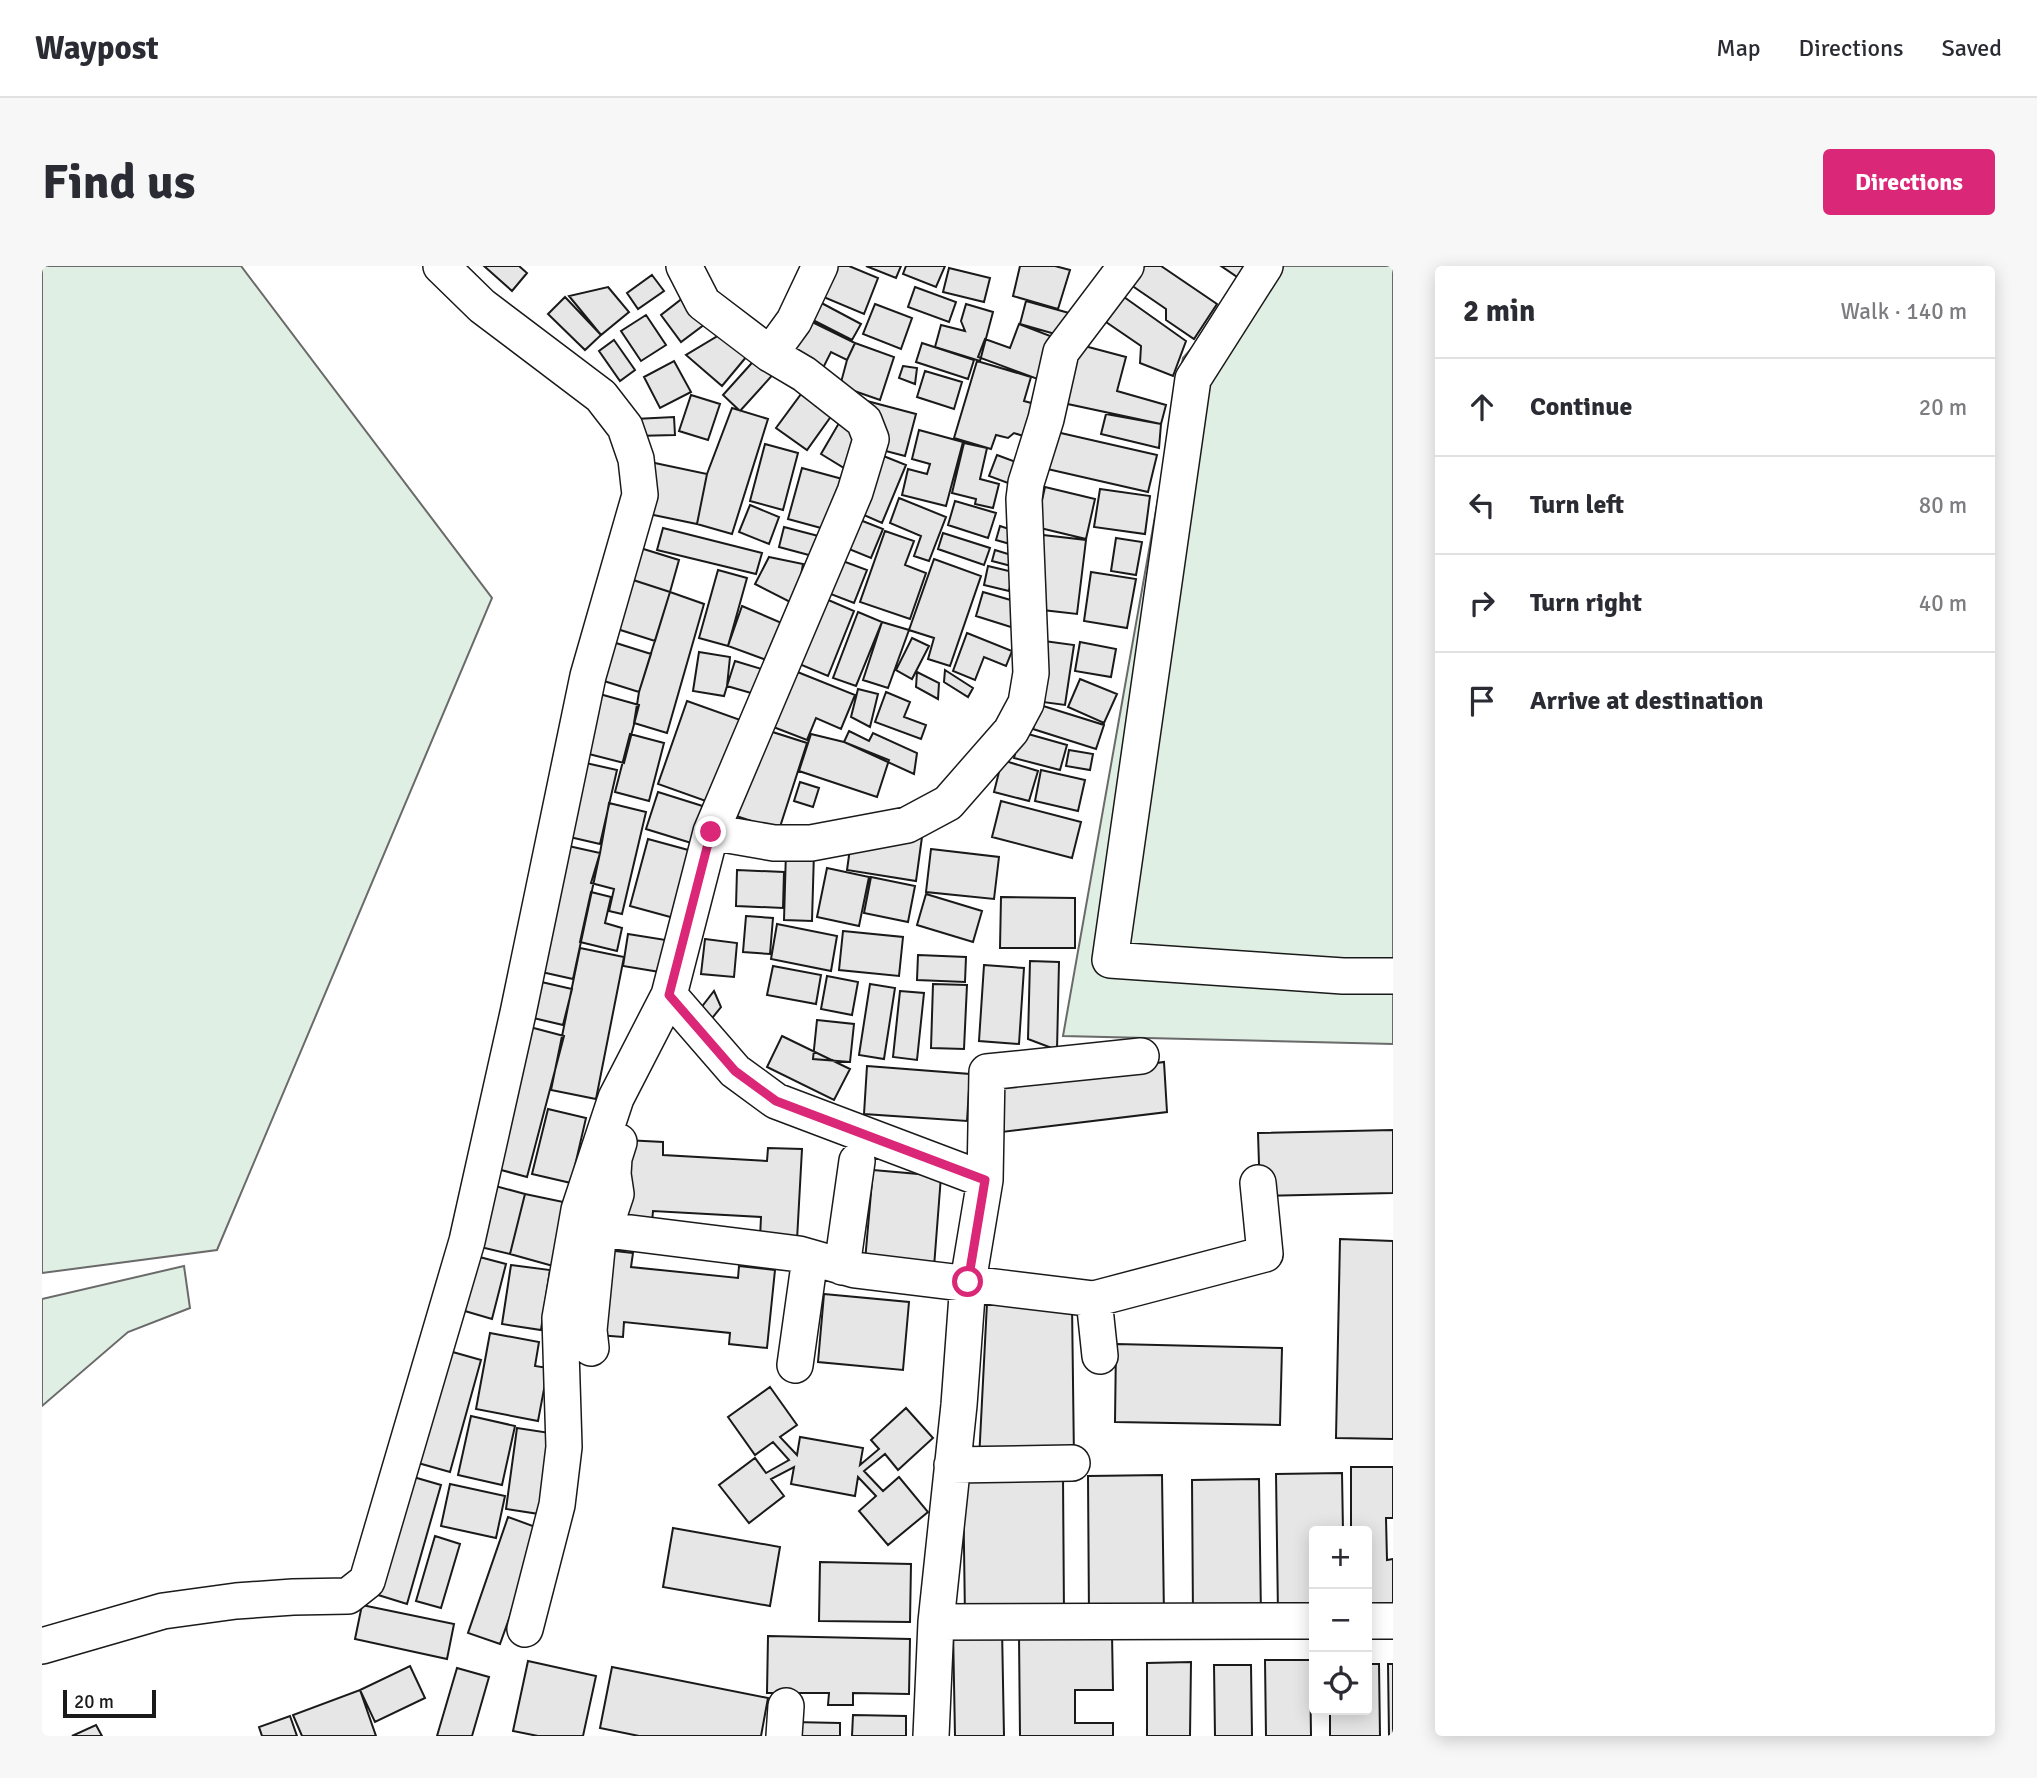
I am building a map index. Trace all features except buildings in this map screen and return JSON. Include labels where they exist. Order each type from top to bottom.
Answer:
[{"type":"street","points":[[42,1646],[163,1611],[236,1601],[348,1596],[367,1581],[467,1241],[518,1013],[588,676],[640,495],[636,459],[625,427],[601,396],[482,306],[441,266]]},
{"type":"street","points":[[525,1629],[557,1505],[564,1447],[560,1318],[579,1210],[616,1098],[669,995],[711,832],[855,492],[871,439],[864,421],[804,374],[770,354],[703,303],[684,266]]},
{"type":"street","points":[[770,354],[794,321],[820,266]]},
{"type":"street","points":[[711,832],[774,843],[811,843],[907,825],[948,803],[1011,731],[1026,703],[1031,673],[1024,499],[1026,484],[1046,419],[1061,352],[1126,266]]},
{"type":"street","points":[[1265,266],[1193,379],[1110,960],[1343,976],[1393,976]]},
{"type":"street","points":[[669,995],[735,1071],[776,1101],[985,1180]]},
{"type":"street","points":[[931,1736],[936,1622],[968,1282],[985,1180],[987,1072],[1141,1056]]},
{"type":"street","points":[[591,1348],[589,1330],[599,1229],[610,1212],[616,1194],[614,1158],[620,1142]]},
{"type":"street","points":[[795,1366],[856,1161]]},
{"type":"street","points":[[599,1229],[799,1254],[855,1270],[1094,1298],[1265,1254],[1258,1182]]},
{"type":"street","points":[[1094,1298],[1100,1356]]},
{"type":"street","points":[[952,1465],[1072,1463]]},
{"type":"street","points":[[936,1622],[1309,1621]]},
{"type":"street","points":[[1372,1621],[1393,1621]]},
{"type":"green space","points":[[42,266],[241,266],[492,598],[217,1250],[42,1273]]},
{"type":"green space","points":[[1265,266],[1393,266],[1393,1044],[1063,1036],[1183,358]]},
{"type":"green space","points":[[184,1266],[190,1308],[128,1332],[42,1406],[42,1299]]},
{"type":"route","points":[[711,832],[669,995],[735,1071],[776,1101],[985,1180],[968,1282]]}]
